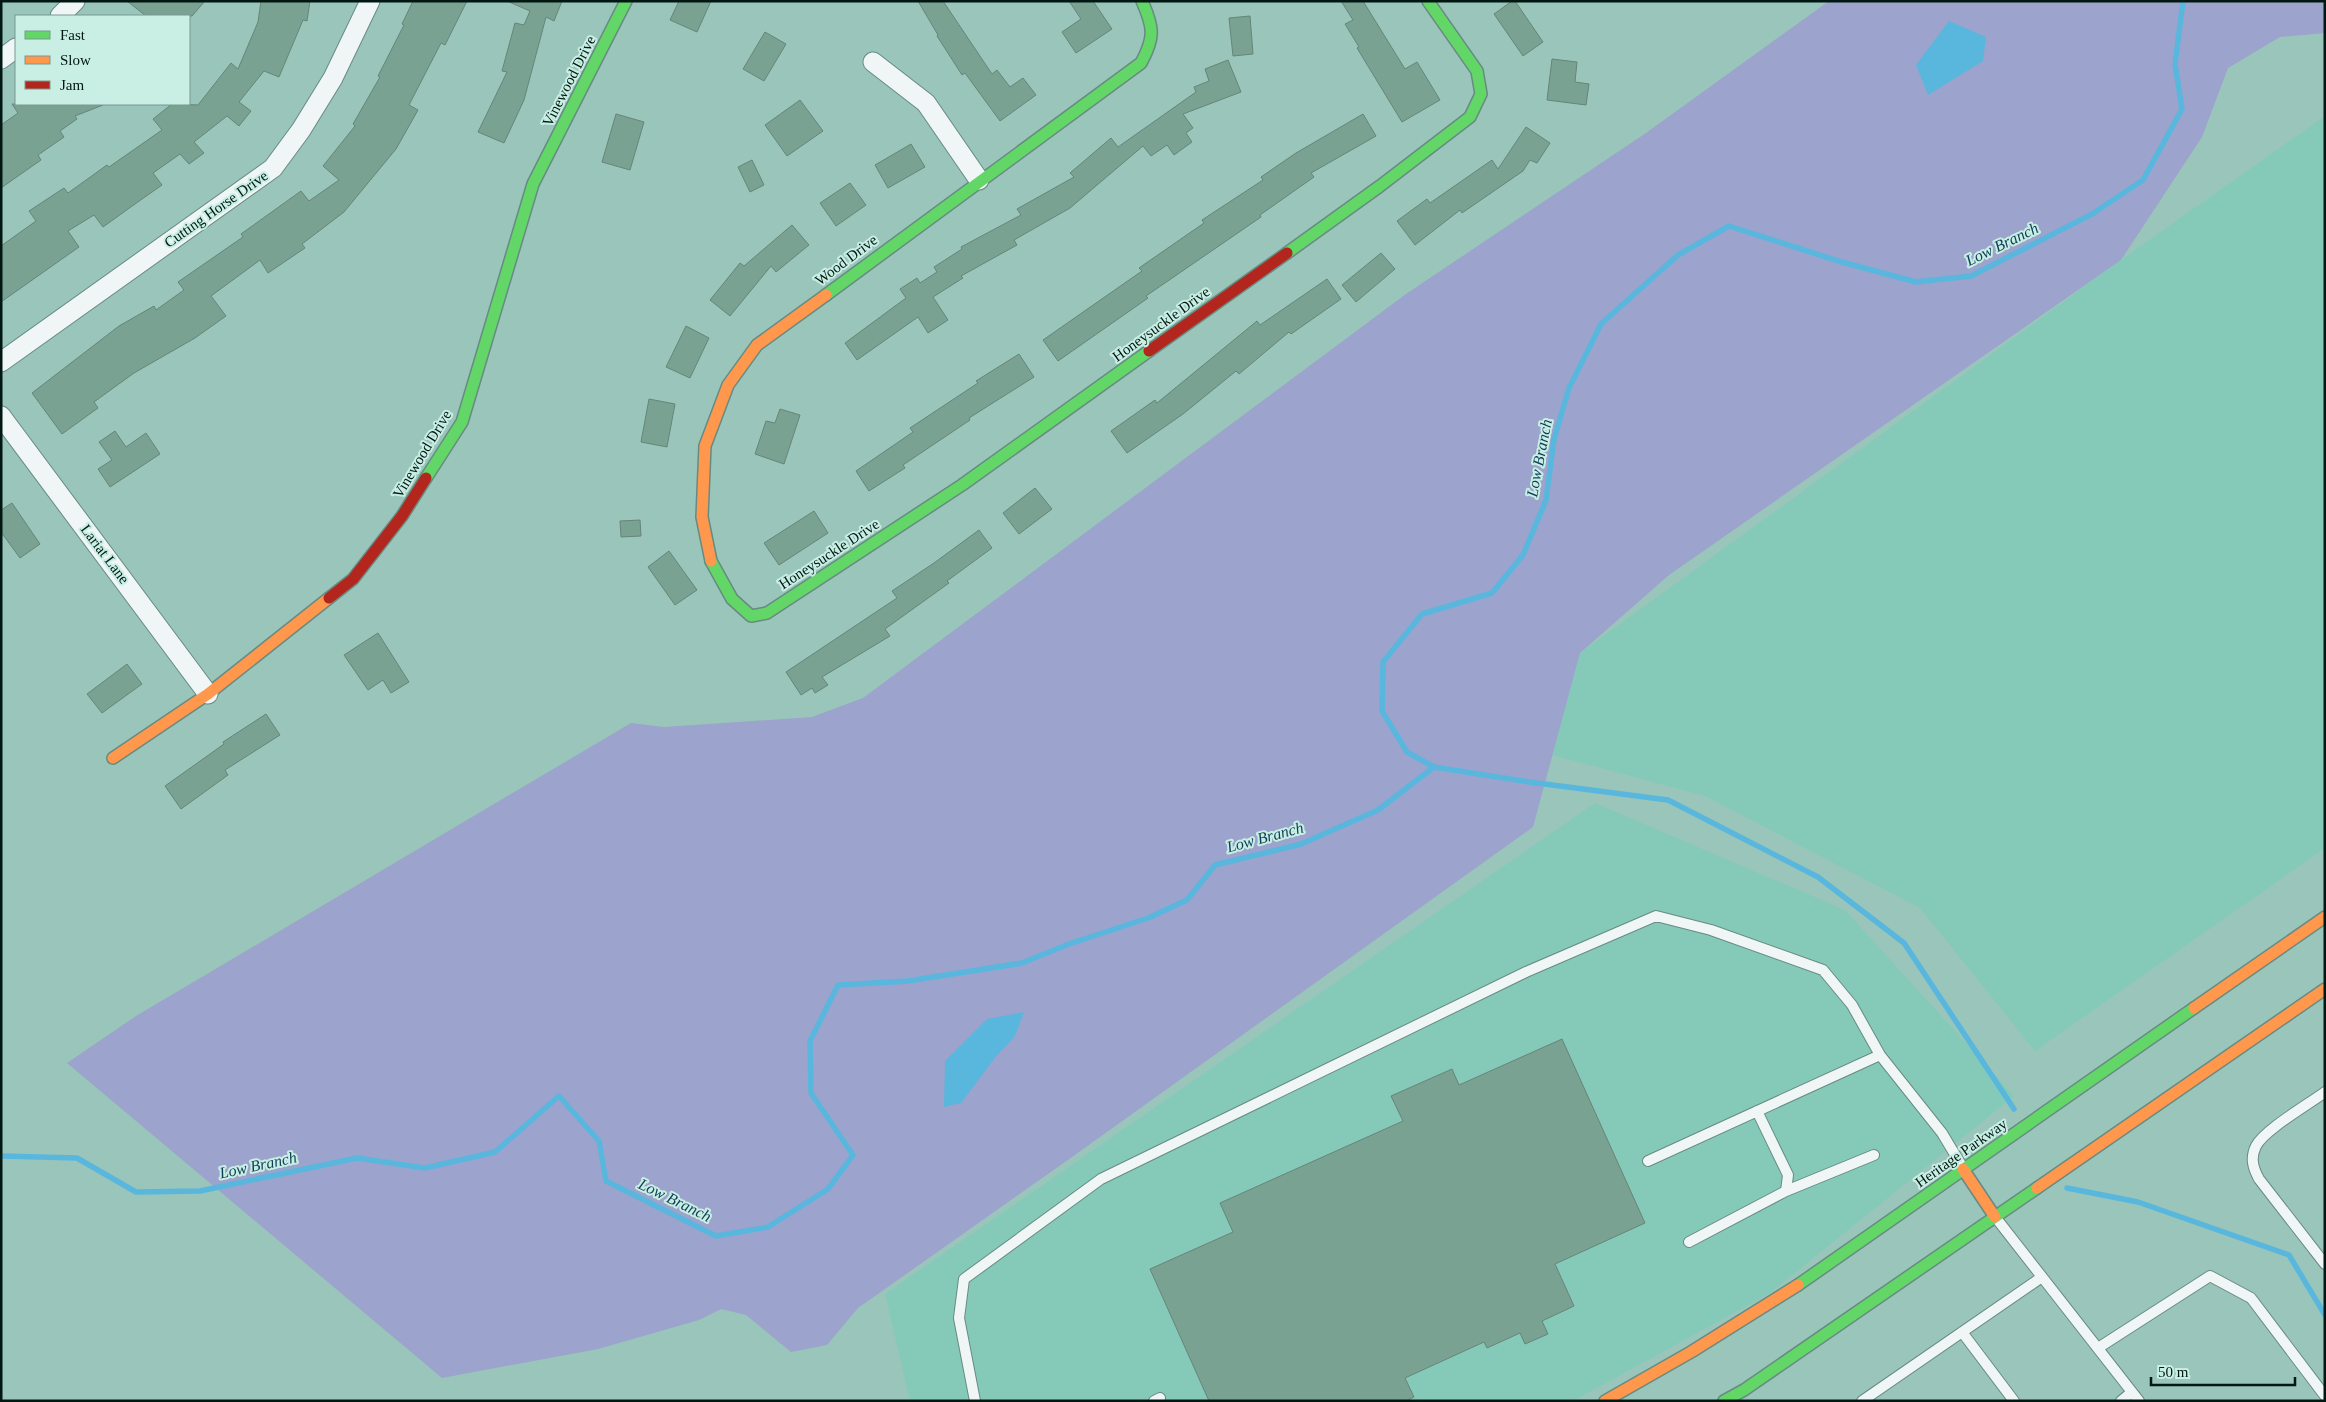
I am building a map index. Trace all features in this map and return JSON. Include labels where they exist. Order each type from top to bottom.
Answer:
[{"type":"street","points":[[61,15],[75,1]]},
{"type":"street","name":"Cutting Horse Drive","points":[[1,362],[273,168],[301,130],[333,78],[370,1]]},
{"type":"street","name":"Vinewood Drive","points":[[113,758],[208,694],[353,579],[402,516],[462,422],[533,184],[626,1]]},
{"type":"street","name":"Wood Drive","points":[[751,616],[732,599],[710,560],[702,517],[705,446],[728,385],[757,345],[1141,63],[1152,44],[1152,24],[1142,1]]},
{"type":"street","name":"Honeysuckle Drive","points":[[751,616],[767,614],[962,485],[1407,166],[1470,117],[1481,94],[1477,71],[1428,1]]},
{"type":"street","points":[[1,59],[15,49]]},
{"type":"street","points":[[873,62],[926,103],[980,180]]},
{"type":"street","name":"Lariat Lane","points":[[1,416],[208,694]]},
{"type":"street","name":"Heritage Parkway","points":[[1605,1401],[1691,1352],[1785,1294],[2325,917]]},
{"type":"street","points":[[1724,1401],[1744,1390],[2325,990]]},
{"type":"street","points":[[1963,1169],[1995,1217]]},
{"type":"lane","points":[[975,1401],[959,1318],[964,1279],[1101,1179],[1526,972],[1656,916],[1711,930],[1823,970],[1852,1005],[1880,1055],[1942,1133],[1963,1169]]},
{"type":"lane","points":[[1648,1161],[1880,1055]]},
{"type":"lane","points":[[2325,1092],[2265,1135],[2256,1145],[2252,1159],[2254,1170],[2259,1179],[2325,1264]]},
{"type":"lane","points":[[1757,1111],[1788,1175],[1786,1191]]},
{"type":"lane","points":[[1689,1242],[1786,1191],[1874,1155]]},
{"type":"lane","points":[[1995,1217],[2139,1401]]},
{"type":"lane","points":[[1862,1401],[2042,1276]]},
{"type":"lane","points":[[2098,1348],[2210,1276],[2252,1298],[2325,1396]]},
{"type":"lane","points":[[1962,1332],[2014,1401]]},
{"type":"lane","points":[[2121,1401],[2132,1392]]},
{"type":"shaded area","points":[[1829,1],[2325,1],[2325,33],[2280,37],[2228,68],[2202,137],[2121,260],[1669,575],[1580,653],[1533,827],[858,1308],[827,1345],[791,1352],[746,1315],[721,1309],[699,1320],[598,1349],[442,1378],[67,1063],[136,1016],[631,723],[664,727],[812,717],[863,698],[1406,294],[1646,133]]},
{"type":"shaded area","points":[[1949,21],[1986,37],[1983,61],[1928,95],[1916,65]]},
{"type":"shaded area","points":[[2325,116],[2325,848],[2035,1051],[1920,908],[1705,796],[1552,755],[1580,653],[2121,260]]},
{"type":"shaded area","points":[[1595,803],[1845,910],[2014,1096],[1770,1293],[1573,1401],[910,1401],[885,1294]]},
{"type":"shaded area","points":[[1024,1012],[1015,1036],[994,1059],[961,1103],[944,1107],[945,1061],[987,1019]]},
{"type":"building","points":[[127,1],[205,1],[192,16],[145,15]]},
{"type":"building","points":[[261,1],[310,1],[307,21],[303,20],[279,77],[264,71],[239,102],[251,111],[239,126],[227,116],[194,142],[204,153],[189,164],[180,154],[153,173],[162,185],[103,227],[94,215],[68,231],[79,247],[1,302],[1,246],[36,221],[29,211],[64,188],[68,193],[107,165],[109,167],[162,130],[153,119],[171,105],[198,105],[231,63],[238,69],[258,22]]},
{"type":"building","points":[[413,1],[467,1],[445,45],[441,43],[409,105],[418,110],[396,149],[344,212],[302,244],[305,248],[268,273],[260,260],[211,296],[226,316],[195,338],[134,373],[94,402],[98,408],[62,434],[32,393],[119,326],[154,306],[156,310],[184,290],[178,282],[243,237],[241,234],[301,191],[309,201],[339,180],[323,166],[355,126],[353,124],[380,77],[378,76],[404,25],[402,24]]},
{"type":"building","points":[[507,1],[562,1],[554,21],[546,17],[524,100],[504,143],[478,132],[507,72],[502,71],[515,23],[524,25],[530,11]]},
{"type":"building","points":[[679,1],[711,1],[697,32],[670,20]]},
{"type":"building","points":[[918,1],[943,1],[992,74],[997,70],[1010,87],[1023,78],[1036,95],[1000,121],[965,73],[962,75],[937,36]]},
{"type":"building","points":[[1069,1],[1093,1],[1112,29],[1076,53],[1062,32],[1081,19]]},
{"type":"building","points":[[1341,1],[1363,1],[1405,69],[1417,62],[1440,100],[1402,122],[1357,48],[1359,47],[1345,24],[1353,20]]},
{"type":"building","points":[[1512,1],[1515,1],[1543,42],[1523,56],[1494,14]]},
{"type":"building","points":[[1250,16],[1253,54],[1233,56],[1229,18]]},
{"type":"building","points":[[765,32],[786,44],[764,81],[743,69]]},
{"type":"building","points":[[1552,59],[1577,62],[1575,82],[1589,84],[1586,105],[1547,100]]},
{"type":"building","points":[[1228,60],[1241,92],[1183,114],[1193,128],[1186,133],[1192,142],[1174,155],[1167,145],[1151,156],[1143,146],[1070,208],[1014,240],[1017,245],[961,276],[963,278],[933,297],[948,320],[928,333],[918,317],[857,360],[845,343],[906,298],[900,289],[917,278],[920,283],[937,272],[934,267],[962,249],[961,247],[1021,215],[1017,209],[1074,177],[1070,173],[1111,138],[1118,147],[1196,92],[1194,87],[1209,81],[1205,69]]},
{"type":"building","points":[[800,100],[823,131],[787,156],[765,125]]},
{"type":"building","points":[[12,104],[103,105],[75,116],[77,119],[60,131],[64,137],[38,155],[41,160],[1,188],[1,125],[18,113]]},
{"type":"building","points":[[616,114],[644,122],[630,170],[602,162]]},
{"type":"building","points":[[1363,114],[1376,136],[1311,173],[1314,177],[1260,215],[1261,217],[1146,296],[1148,298],[1058,361],[1043,340],[1142,271],[1139,268],[1204,223],[1202,220],[1263,180],[1261,177],[1296,153]]},
{"type":"building","points":[[1526,127],[1550,143],[1537,163],[1530,160],[1523,171],[1462,213],[1460,210],[1415,245],[1397,221],[1427,199],[1430,203],[1492,160],[1498,169]]},
{"type":"building","points":[[911,144],[925,167],[888,188],[875,165]]},
{"type":"building","points":[[752,160],[764,185],[750,192],[738,167]]},
{"type":"building","points":[[850,183],[866,205],[836,226],[820,203]]},
{"type":"building","points":[[792,225],[809,245],[776,272],[771,266],[730,316],[710,300],[740,263],[744,266]]},
{"type":"building","points":[[1381,253],[1395,269],[1356,302],[1342,285]]},
{"type":"building","points":[[1327,279],[1341,299],[1291,334],[1289,332],[1239,374],[1236,371],[1183,414],[1127,453],[1111,431],[1155,400],[1157,403],[1257,321],[1260,325]]},
{"type":"building","points":[[686,326],[709,338],[690,378],[666,367]]},
{"type":"building","points":[[1019,354],[1034,377],[969,418],[970,420],[903,465],[905,468],[869,491],[856,471],[913,432],[910,428],[978,383],[976,381]]},
{"type":"building","points":[[649,399],[675,404],[667,447],[641,442]]},
{"type":"building","points":[[780,409],[800,415],[784,464],[755,454],[766,421],[775,423]]},
{"type":"building","points":[[115,431],[126,447],[146,433],[160,454],[110,487],[98,469],[112,460],[99,442]]},
{"type":"building","points":[[1035,488],[1052,509],[1019,534],[1003,513]]},
{"type":"building","points":[[12,503],[40,544],[20,558],[1,532],[1,510]]},
{"type":"building","points":[[814,511],[828,533],[779,565],[764,543]]},
{"type":"building","points":[[640,520],[641,536],[621,537],[620,521]]},
{"type":"building","points":[[979,530],[992,548],[947,581],[949,583],[885,629],[890,636],[822,677],[828,685],[815,693],[812,688],[801,695],[786,672],[897,598],[892,591]]},
{"type":"building","points":[[669,551],[697,590],[675,605],[648,567]]},
{"type":"building","points":[[378,633],[409,682],[391,693],[383,680],[368,690],[344,655]]},
{"type":"building","points":[[127,664],[142,684],[102,713],[87,694]]},
{"type":"building","points":[[266,714],[280,735],[225,770],[228,775],[181,809],[165,786],[224,744],[223,742]]},
{"type":"building","points":[[1562,1039],[1645,1223],[1555,1264],[1574,1306],[1542,1321],[1548,1334],[1525,1344],[1520,1333],[1487,1348],[1484,1342],[1405,1378],[1414,1397],[1406,1401],[1209,1401],[1150,1269],[1233,1232],[1220,1203],[1403,1121],[1391,1096],[1452,1069],[1459,1085]]},
{"type":"waterway","name":"Low Branch","points":[[1,1156],[77,1158],[136,1192],[200,1191],[357,1158],[425,1168],[495,1152],[559,1096],[599,1141],[606,1181],[716,1236],[768,1227],[828,1189],[853,1155],[811,1093],[810,1041],[838,985],[908,981],[1022,963],[1069,944],[1148,918],[1187,900],[1215,865],[1301,844],[1378,810],[1434,767],[1407,752],[1382,711],[1383,662],[1422,614],[1492,593],[1523,555],[1546,500],[1554,439],[1569,388],[1601,324],[1678,255],[1729,226],[1838,261],[1916,282],[1971,276],[2092,214],[2143,180],[2182,109],[2175,64],[2183,1]]},
{"type":"waterway","points":[[1434,767],[1529,782],[1668,800],[1818,877],[1904,943],[2014,1109]]},
{"type":"waterway","points":[[2067,1188],[2138,1202],[2289,1255],[2325,1315]]},
{"type":"traffic: fast","points":[[426,478],[462,422],[533,184],[626,1]]},
{"type":"traffic: fast","points":[[826,295],[1141,63],[1151,39],[1151,26],[1142,1]]},
{"type":"traffic: fast","points":[[1287,253],[1380,186],[1470,117],[1481,94],[1477,71],[1428,1]]},
{"type":"traffic: fast","points":[[711,561],[732,599],[751,616],[767,613],[962,485],[1149,351]]},
{"type":"traffic: fast","points":[[1798,1285],[2194,1008]]},
{"type":"traffic: fast","points":[[1724,1401],[1744,1390],[2037,1188]]},
{"type":"traffic: slow","points":[[711,561],[702,517],[705,446],[728,385],[757,345],[826,295]]},
{"type":"traffic: slow","points":[[113,758],[208,694],[329,598]]},
{"type":"traffic: slow","points":[[2194,1008],[2325,917]]},
{"type":"traffic: slow","points":[[2037,1188],[2325,989]]},
{"type":"traffic: slow","points":[[1963,1169],[1995,1217]]},
{"type":"traffic: slow","points":[[1605,1401],[1691,1352],[1798,1285]]},
{"type":"traffic: jam","points":[[1149,351],[1287,253]]},
{"type":"traffic: jam","points":[[329,598],[353,579],[402,516],[426,478]]}]
